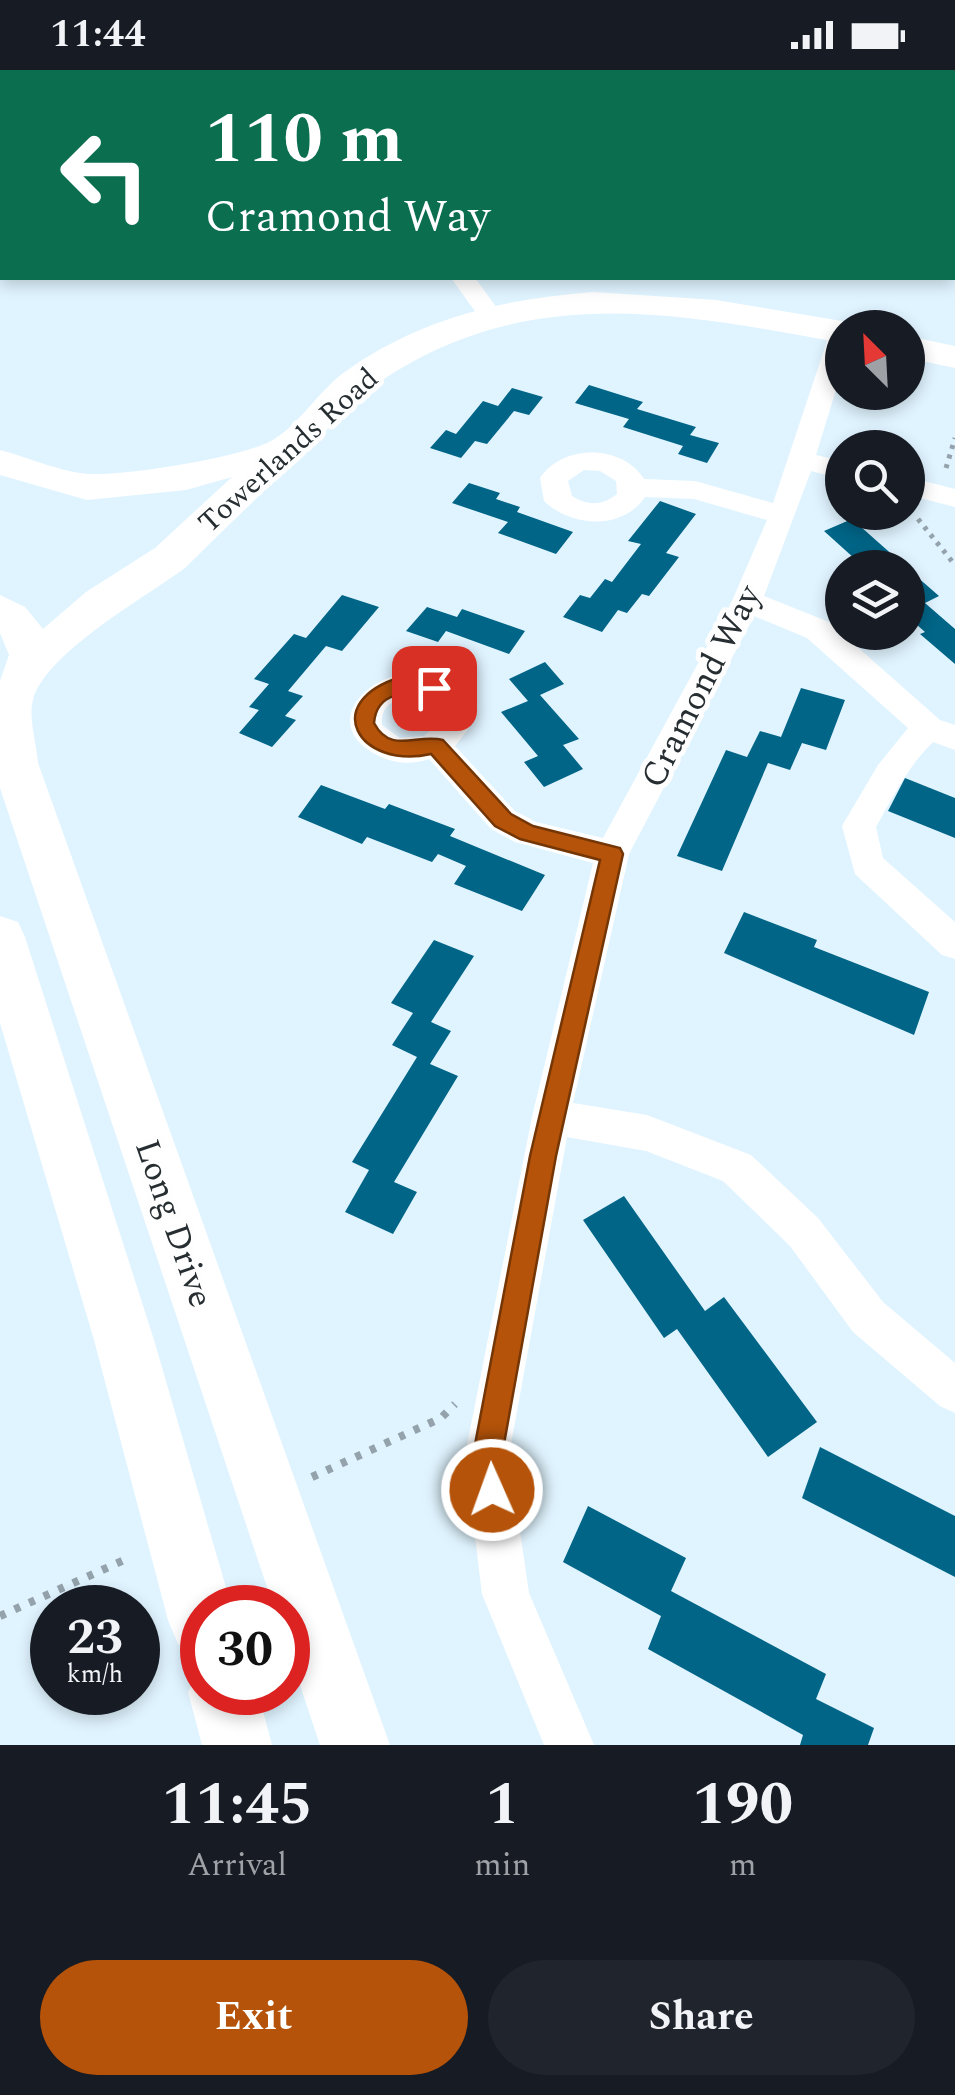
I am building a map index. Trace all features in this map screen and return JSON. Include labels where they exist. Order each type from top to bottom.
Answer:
[{"type":"main road","name":"Towerlands Road","points":[[14,689],[101,602],[138,582],[170,558],[358,381],[431,338],[491,316],[575,301],[616,300],[710,308],[825,329]]},
{"type":"main road","points":[[0,462],[87,486],[116,486],[186,477],[283,450]]},
{"type":"main road","name":"Towerlands Road","points":[[1,610],[101,602]]},
{"type":"main road","name":"Long Drive","points":[[1,610],[20,624],[30,642],[14,689],[15,762],[355,1745]]},
{"type":"main road","points":[[0,937],[124,1340],[192,1585]]},
{"type":"main road","points":[[230,1715],[238,1745]]},
{"type":"street","points":[[464,280],[491,316]]},
{"type":"street","name":"Cramond Way","points":[[569,1745],[506,1594],[488,1455],[551,1117],[612,854],[747,601],[783,515],[825,383]]},
{"type":"street","points":[[800,459],[825,466]]},
{"type":"street","points":[[633,488],[695,490],[783,515]]},
{"type":"street","points":[[925,490],[955,498]]},
{"type":"street","points":[[747,601],[818,630],[942,733]]},
{"type":"street","points":[[942,733],[916,737],[860,826],[867,864],[955,944]]},
{"type":"street","points":[[436,746],[503,820],[528,833],[612,854]]},
{"type":"street","points":[[551,1117],[647,1133],[737,1168],[804,1232],[868,1317],[955,1390]]},
{"type":"path","points":[[925,527],[955,565]]},
{"type":"building","points":[[589,385],[643,402],[637,409],[696,427],[690,435],[719,443],[707,463],[678,454],[683,446],[623,427],[629,419],[575,403]]},
{"type":"building","points":[[512,388],[543,397],[529,415],[514,411],[487,444],[475,441],[461,458],[430,448],[446,430],[456,434],[483,401],[498,406]]},
{"type":"building","points":[[469,483],[500,493],[496,499],[520,507],[517,512],[573,532],[556,554],[498,533],[508,522],[452,503]]},
{"type":"building","points":[[660,501],[696,514],[666,553],[679,557],[649,596],[642,594],[627,613],[618,610],[602,632],[563,617],[580,595],[590,598],[605,579],[612,582],[641,544],[628,541]]},
{"type":"building","points":[[864,530],[886,550],[845,550],[824,531]]},
{"type":"building","points":[[925,584],[939,596],[925,603]]},
{"type":"building","points":[[342,595],[379,607],[342,651],[326,646],[288,691],[303,696],[285,716],[296,720],[272,747],[239,733],[259,710],[249,707],[269,684],[254,679],[294,634],[306,638]]},
{"type":"building","points":[[925,603],[955,629],[955,664],[925,638]]},
{"type":"building","points":[[427,607],[457,617],[462,609],[525,631],[509,654],[446,631],[438,642],[406,631]]},
{"type":"building","points":[[545,662],[564,684],[540,695],[579,739],[563,745],[583,769],[544,787],[524,762],[538,756],[501,712],[528,701],[509,679]]},
{"type":"building","points":[[801,688],[845,700],[826,750],[802,743],[790,770],[768,763],[722,871],[677,856],[726,750],[747,757],[760,731],[781,737]]},
{"type":"building","points":[[905,778],[955,798],[955,838],[888,811]]},
{"type":"building","points":[[321,785],[385,809],[389,804],[455,829],[450,836],[545,875],[522,911],[454,884],[466,866],[438,854],[432,862],[367,837],[362,844],[298,817]]},
{"type":"building","points":[[744,912],[817,940],[814,947],[929,992],[914,1035],[724,953]]},
{"type":"building","points":[[434,940],[474,956],[431,1022],[451,1031],[430,1064],[458,1076],[394,1182],[417,1192],[393,1234],[345,1212],[369,1170],[352,1162],[417,1057],[392,1045],[413,1013],[391,1003]]},
{"type":"building","points":[[624,1196],[705,1311],[724,1297],[817,1422],[768,1457],[677,1329],[664,1338],[583,1220]]},
{"type":"building","points":[[820,1447],[955,1516],[955,1577],[802,1498]]},
{"type":"building","points":[[588,1506],[686,1558],[671,1591],[826,1674],[816,1699],[874,1728],[868,1745],[800,1745],[803,1735],[648,1649],[661,1616],[563,1562]]},
{"type":"route","points":[[434,688],[401,684],[373,698],[365,710],[368,734],[390,749],[406,752],[436,746],[503,820],[528,833],[612,854],[543,1156],[488,1455],[492,1490]]}]
